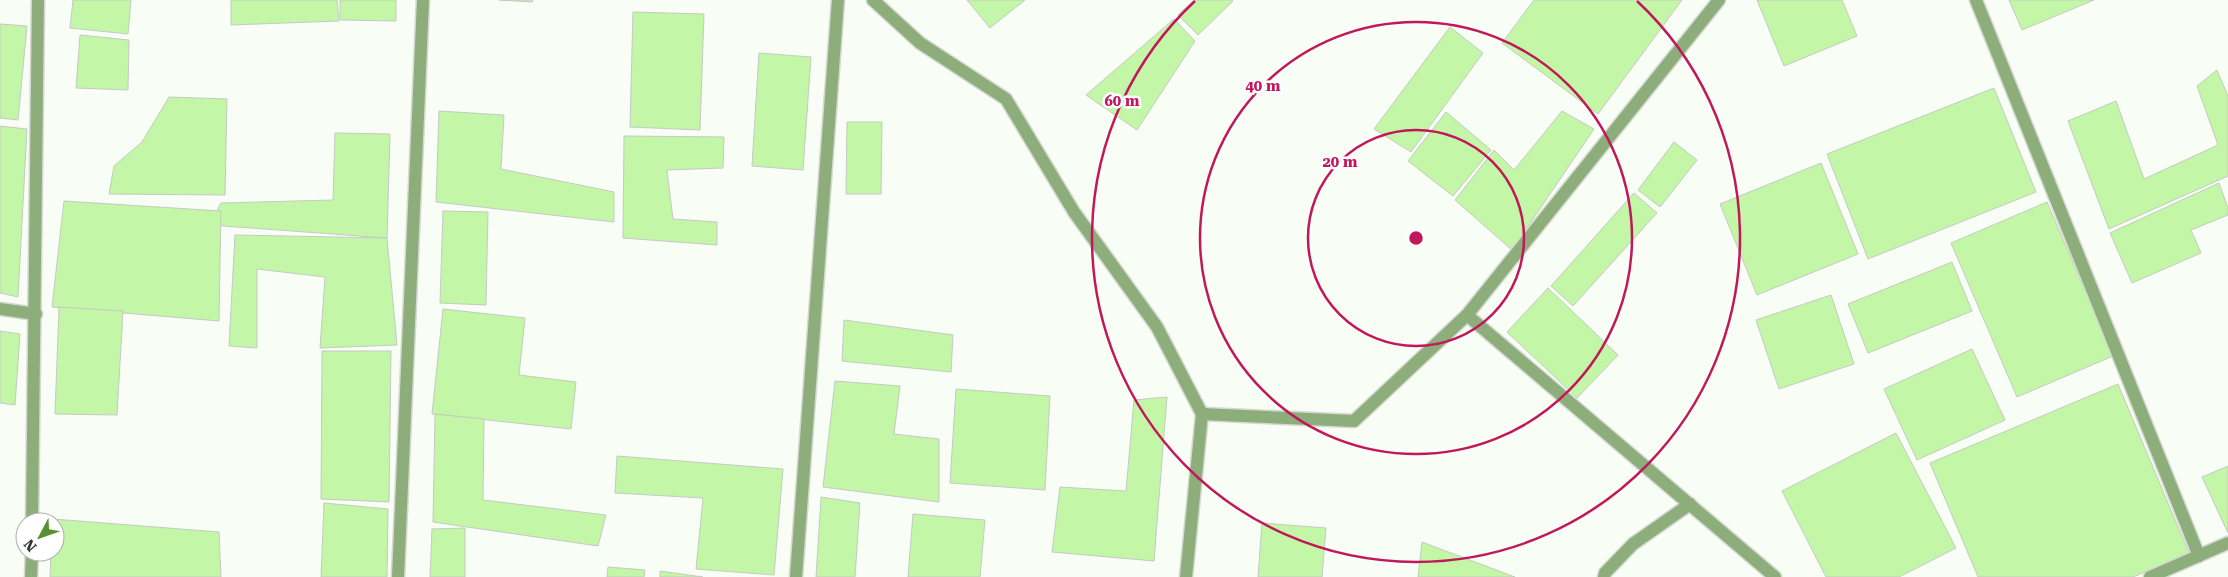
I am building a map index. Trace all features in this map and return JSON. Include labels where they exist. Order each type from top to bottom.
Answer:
[{"type":"street","points":[[32,512],[36,314],[38,0]]},
{"type":"street","points":[[398,577],[423,0]]},
{"type":"street","points":[[796,577],[838,0]]},
{"type":"street","points":[[873,0],[920,42],[1006,98],[1074,212],[1157,326],[1202,414],[1186,577]]},
{"type":"street","points":[[1202,414],[1354,421],[1467,315],[1719,0]]},
{"type":"street","points":[[1976,0],[2200,556]]},
{"type":"street","points":[[0,309],[36,314]]},
{"type":"street","points":[[1467,315],[1775,577]]},
{"type":"street","points":[[1604,577],[1605,573],[1633,544],[1690,504]]},
{"type":"street","points":[[2150,577],[2228,544]]},
{"type":"street","points":[[31,577],[32,562]]},
{"type":"building","points":[[73,0],[131,0],[128,34],[70,28]]},
{"type":"building","points":[[231,0],[337,0],[339,21],[231,25]]},
{"type":"building","points":[[340,0],[396,0],[396,21],[340,20]]},
{"type":"building","points":[[499,0],[533,0],[532,2]]},
{"type":"building","points":[[967,0],[1025,0],[990,28]]},
{"type":"building","points":[[1194,0],[1233,1],[1198,35],[1178,15]]},
{"type":"building","points":[[1534,0],[1682,0],[1598,114],[1502,43]]},
{"type":"building","points":[[1757,0],[1842,0],[1857,36],[1784,66]]},
{"type":"building","points":[[2009,0],[2094,0],[2022,30]]},
{"type":"building","points":[[633,12],[704,14],[700,130],[630,127]]},
{"type":"building","points":[[1174,19],[1195,41],[1137,130],[1086,95]]},
{"type":"building","points":[[0,24],[27,26],[18,120],[0,118]]},
{"type":"building","points":[[1450,27],[1483,53],[1411,152],[1374,129]]},
{"type":"building","points":[[80,35],[129,40],[128,90],[76,88]]},
{"type":"building","points":[[759,53],[811,57],[803,170],[752,166]]},
{"type":"building","points":[[2217,70],[2228,96],[2228,176],[2109,229],[2068,121],[2116,101],[2144,179],[2218,145],[2197,86]]},
{"type":"building","points":[[1994,88],[2036,192],[1868,259],[1827,154]]},
{"type":"building","points":[[169,97],[227,99],[225,195],[109,194],[114,166],[142,142]]},
{"type":"building","points":[[439,111],[504,115],[501,169],[614,192],[614,222],[436,202]]},
{"type":"building","points":[[1562,111],[1594,129],[1512,250],[1455,200],[1494,150],[1514,170]]},
{"type":"building","points":[[1446,112],[1491,150],[1453,196],[1408,161]]},
{"type":"building","points":[[847,122],[882,122],[881,194],[846,194]]},
{"type":"building","points":[[0,126],[27,129],[18,297],[0,293]]},
{"type":"building","points":[[335,133],[390,134],[387,238],[210,225],[221,203],[333,200]]},
{"type":"building","points":[[624,136],[724,137],[723,168],[667,170],[673,219],[717,222],[717,245],[623,238]]},
{"type":"building","points":[[1674,142],[1697,160],[1660,207],[1638,190]]},
{"type":"building","points":[[1821,163],[1858,254],[1757,295],[1720,204]]},
{"type":"building","points":[[2219,183],[2228,208],[2228,215],[2191,230],[2201,253],[2132,283],[2110,233]]},
{"type":"building","points":[[1634,193],[1657,213],[1573,306],[1551,286]]},
{"type":"building","points":[[64,201],[221,211],[219,321],[52,307]]},
{"type":"building","points":[[2047,202],[2113,356],[2017,397],[1951,243]]},
{"type":"building","points":[[443,211],[488,212],[486,305],[440,303]]},
{"type":"building","points":[[235,235],[387,238],[397,345],[320,348],[325,277],[257,269],[257,348],[229,346]]},
{"type":"building","points":[[1952,262],[1972,311],[1868,353],[1848,304]]},
{"type":"building","points":[[1548,288],[1618,355],[1577,398],[1507,332]]},
{"type":"building","points":[[1831,295],[1854,364],[1779,389],[1756,320]]},
{"type":"building","points":[[59,307],[123,311],[117,415],[55,414]]},
{"type":"building","points":[[443,309],[525,318],[519,375],[576,382],[571,429],[432,414]]},
{"type":"building","points":[[844,320],[953,335],[951,372],[842,361]]},
{"type":"building","points":[[0,331],[20,334],[15,405],[0,403]]},
{"type":"building","points":[[1972,349],[2005,420],[1917,460],[1884,389]]},
{"type":"building","points":[[322,351],[391,351],[389,502],[321,499]]},
{"type":"building","points":[[835,381],[900,386],[894,434],[939,439],[939,502],[823,487]]},
{"type":"building","points":[[2118,384],[2189,553],[2133,577],[1978,577],[1930,463]]},
{"type":"building","points":[[956,389],[1050,396],[1045,490],[950,483]]},
{"type":"building","points":[[1167,397],[1154,561],[1052,552],[1060,487],[1126,491],[1134,400]]},
{"type":"building","points":[[435,414],[484,419],[483,500],[606,515],[598,546],[433,522]]},
{"type":"building","points":[[1896,433],[1956,548],[1899,577],[1826,577],[1782,491]]},
{"type":"building","points":[[617,456],[783,469],[774,575],[696,569],[703,498],[615,493]]},
{"type":"building","points":[[2228,466],[2228,533],[2202,477]]},
{"type":"building","points":[[821,497],[860,503],[855,577],[816,577]]},
{"type":"building","points":[[324,503],[388,509],[387,577],[321,577]]},
{"type":"building","points":[[913,514],[985,520],[980,577],[908,577]]},
{"type":"building","points":[[65,520],[219,532],[221,577],[50,577],[51,562],[65,562]]},
{"type":"building","points":[[1262,523],[1326,528],[1322,577],[1258,577]]},
{"type":"building","points":[[465,528],[465,577],[430,577],[432,529]]},
{"type":"building","points":[[1422,542],[1515,577],[1418,577]]},
{"type":"building","points":[[608,567],[645,570],[644,577],[607,577]]},
{"type":"building","points":[[660,571],[703,577],[660,577]]}]
